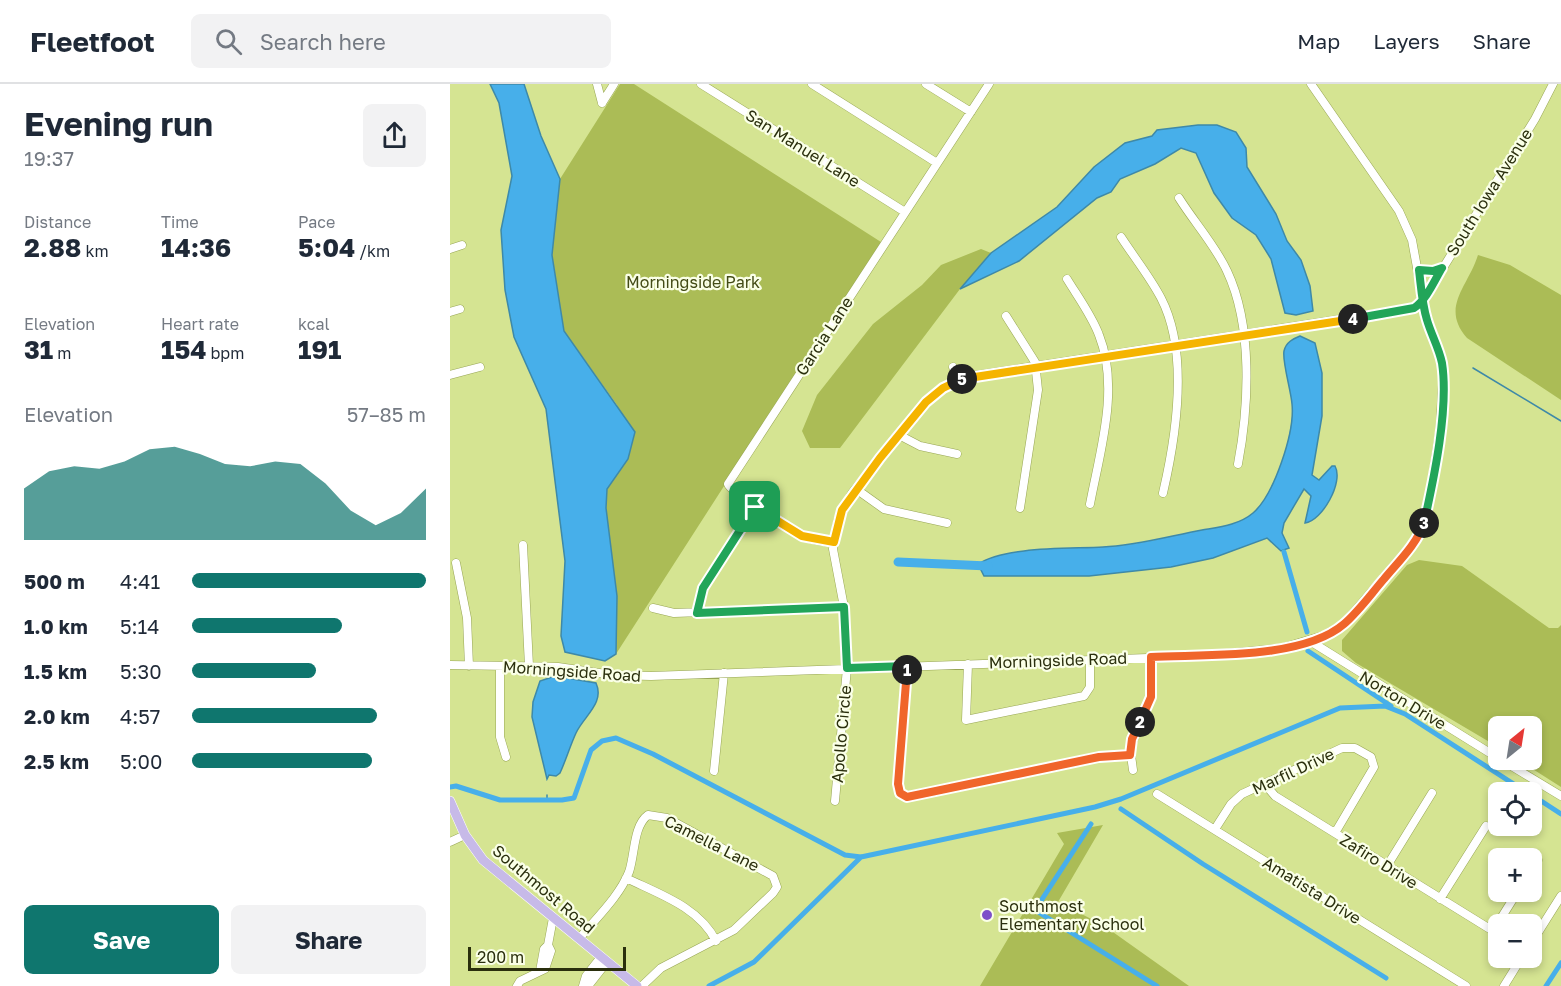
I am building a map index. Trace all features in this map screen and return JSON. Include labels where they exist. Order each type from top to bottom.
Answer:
[{"type":"main road","name":"Southmost Road","points":[[450,801],[465,835],[492,868],[637,986]]},
{"type":"street","points":[[597,84],[602,104],[614,84]]},
{"type":"street","name":"San Manuel Lane","points":[[701,84],[905,212]]},
{"type":"street","points":[[812,84],[937,163]]},
{"type":"street","points":[[926,84],[971,112]]},
{"type":"street","name":"Garcia Lane","points":[[834,542],[802,536],[755,507],[730,489],[728,484],[989,84]]},
{"type":"street","name":"Morningside Road","points":[[450,665],[529,666],[632,676],[1090,660],[1260,652],[1310,641],[1335,630],[1359,609],[1414,542],[1423,526],[1440,430],[1443,375],[1440,354],[1429,326],[1412,240],[1399,211],[1311,84]]},
{"type":"street","name":"South Iowa Avenue","points":[[1423,299],[1535,119],[1553,84]]},
{"type":"street","points":[[1179,198],[1228,272],[1243,336],[1248,391],[1238,464]]},
{"type":"street","points":[[1121,237],[1161,298],[1174,346],[1178,379],[1176,410],[1163,493]]},
{"type":"street","points":[[450,249],[462,245]]},
{"type":"street","points":[[1419,270],[1433,271],[1442,268]]},
{"type":"street","points":[[1067,279],[1095,326],[1104,357],[1108,392],[1090,504]]},
{"type":"street","points":[[953,367],[959,380],[1036,366],[1409,310],[1423,299]]},
{"type":"street","points":[[450,312],[460,309]]},
{"type":"street","points":[[1006,316],[1030,352],[1036,366],[1036,414],[1020,508]]},
{"type":"street","points":[[450,375],[480,367]]},
{"type":"street","name":"Apollo Circle","points":[[835,801],[847,668],[844,607],[834,560],[834,542],[842,510],[856,489],[926,402],[943,388],[959,380]]},
{"type":"street","points":[[899,435],[920,446],[957,453]]},
{"type":"street","points":[[856,489],[884,509],[947,523]]},
{"type":"street","points":[[697,613],[703,588],[755,507]]},
{"type":"street","points":[[523,545],[529,666]]},
{"type":"street","points":[[456,563],[467,618],[469,666]]},
{"type":"street","points":[[653,608],[663,612],[697,613],[844,607]]},
{"type":"street","name":"Norton Drive","points":[[1310,641],[1488,751]]},
{"type":"street","points":[[1133,770],[1130,755],[1132,739],[1151,697],[1151,657]]},
{"type":"street","points":[[968,664],[966,720],[1084,696],[1090,687],[1090,660]]},
{"type":"street","points":[[500,666],[500,737],[506,757]]},
{"type":"street","points":[[907,666],[898,784],[900,793],[907,797],[1099,757],[1130,755]]},
{"type":"street","points":[[714,771],[724,673]]},
{"type":"street","name":"Marfil Drive","points":[[1215,829],[1236,799],[1264,783],[1342,748],[1355,748],[1367,753],[1374,762],[1372,772],[1335,833]]},
{"type":"street","name":"Norton Drive","points":[[1519,770],[1561,796]]},
{"type":"street","name":"Zafiro Drive","points":[[1264,783],[1275,796],[1488,928]]},
{"type":"street","points":[[1387,866],[1432,793]]},
{"type":"street","name":"Amatista Drive","points":[[1157,794],[1466,986]]},
{"type":"street","name":"Camella Lane","points":[[579,939],[614,897],[626,878],[642,821],[652,814],[667,818],[773,876],[777,887],[773,893],[740,925],[717,941],[661,968],[642,986]]},
{"type":"street","points":[[1440,899],[1486,826]]},
{"type":"street","points":[[450,842],[465,835]]},
{"type":"street","points":[[626,878],[696,914],[707,925],[717,941]]},
{"type":"street","points":[[1542,926],[1561,896]]},
{"type":"street","points":[[517,986],[545,969],[545,958],[551,951],[548,945],[554,918]]},
{"type":"street","points":[[583,986],[586,976],[604,960]]},
{"type":"street","points":[[588,986],[604,960]]},
{"type":"street","points":[[1504,986],[1515,968]]},
{"type":"green space","name":"Morningside Park","points":[[620,84],[634,84],[881,242],[616,654],[617,596],[606,508],[607,489],[628,459],[617,405],[564,331],[552,255],[560,179]]},
{"type":"green space","points":[[981,249],[991,253],[960,289],[840,448],[810,448],[802,431],[817,395],[873,324],[922,285],[941,265]]},
{"type":"green space","points":[[1478,255],[1510,265],[1561,295],[1561,400],[1467,338],[1459,327],[1456,307]]},
{"type":"green space","points":[[1419,560],[1462,566],[1549,628],[1558,628],[1561,625],[1561,787],[1534,770],[1542,770],[1542,716],[1488,716],[1488,741],[1356,663],[1342,651],[1342,640],[1407,565]]},
{"type":"green space","points":[[1103,825],[1058,902],[1103,925],[1189,986],[980,986],[1064,844],[1057,833]]},
{"type":"water","points":[[490,84],[524,84],[541,136],[560,179],[552,255],[564,331],[635,432],[628,459],[607,489],[606,508],[617,596],[616,654],[605,661],[565,652],[561,636],[565,561],[546,409],[514,337],[505,290],[501,230],[512,176],[499,103]]},
{"type":"water","points":[[1217,125],[1236,132],[1246,148],[1247,167],[1276,214],[1287,241],[1301,260],[1310,286],[1313,311],[1296,315],[1285,313],[1271,259],[1256,235],[1232,218],[1214,193],[1196,153],[1181,148],[1155,164],[1120,179],[1111,192],[1097,198],[1019,261],[960,289],[991,253],[1057,207],[1094,167],[1125,143],[1152,136],[1157,130]]},
{"type":"water","points":[[1300,336],[1315,343],[1322,373],[1322,416],[1312,475],[1319,480],[1332,466],[1335,466],[1337,473],[1330,500],[1318,516],[1305,523],[1311,496],[1304,489],[1284,523],[1282,533],[1289,548],[1281,551],[1267,538],[1213,558],[1171,567],[1089,576],[984,576],[978,564],[1005,554],[1140,543],[1229,525],[1253,513],[1268,492],[1287,446],[1292,404],[1284,351],[1288,343]]},
{"type":"water","points":[[555,676],[596,683],[598,697],[576,733],[560,773],[556,776],[549,775],[547,779],[532,717],[533,702],[540,681]]},
{"type":"waterway","points":[[1473,368],[1561,421]]},
{"type":"waterway","points":[[1284,552],[1307,632]]},
{"type":"waterway","points":[[898,562],[988,566]]},
{"type":"waterway","points":[[1308,651],[1391,706]]},
{"type":"waterway","points":[[450,787],[456,786],[500,800],[574,798],[591,750],[602,741],[616,738],[653,754],[845,855],[861,857],[1095,807],[1121,799],[1340,708],[1385,706],[1405,714],[1510,782]]},
{"type":"waterway","points":[[547,795],[547,800]]},
{"type":"waterway","points":[[1542,802],[1561,814]]},
{"type":"waterway","points":[[1121,809],[1203,864],[1386,978]]},
{"type":"waterway","points":[[1091,824],[1035,910],[1157,986]]},
{"type":"waterway","points":[[709,986],[754,962],[861,857]]},
{"type":"waterway","points":[[1546,986],[1561,963]]},
{"type":"place","name":"Southmost Elementary School","points":[[987,915]]},
{"type":"route","points":[[755,507],[703,588],[698,599],[697,613],[844,607],[847,668],[907,666],[898,784],[900,793],[907,797],[924,795],[1099,757],[1130,755],[1132,739],[1151,697],[1151,657],[1260,652],[1310,641],[1325,635],[1344,624],[1359,609],[1414,542],[1423,526],[1430,495],[1440,430],[1443,386],[1440,354],[1426,317],[1423,299],[1419,270],[1433,271],[1442,268],[1427,292],[1423,299],[1422,302],[1409,310],[993,372],[952,382],[926,402],[852,494],[838,520],[834,542],[808,539],[755,507]]}]
